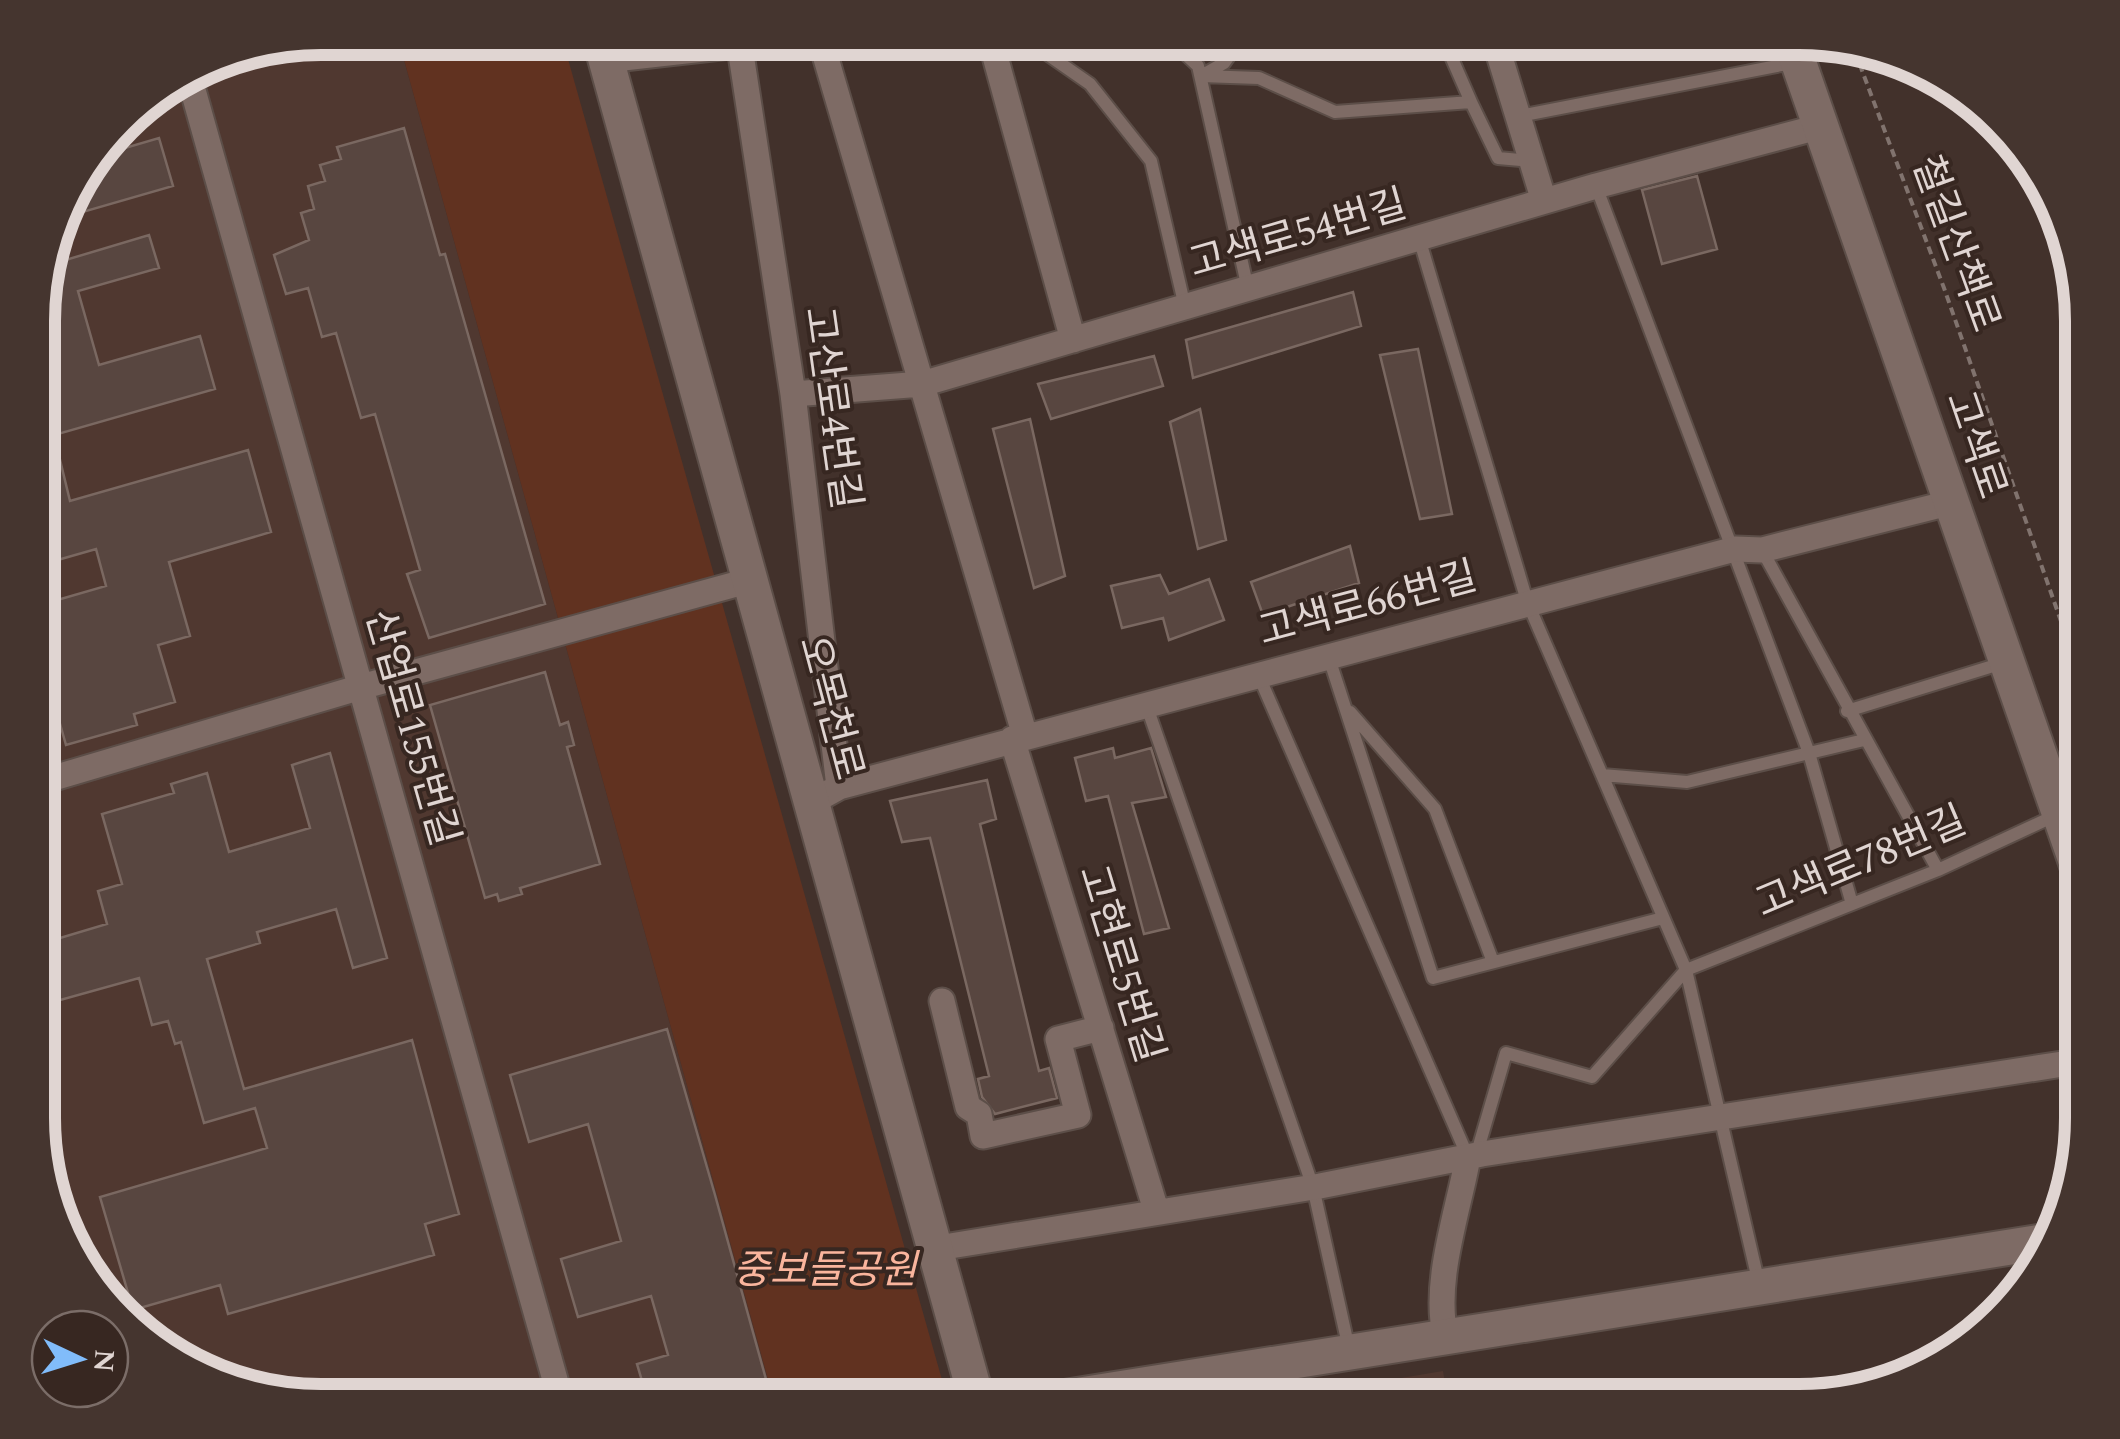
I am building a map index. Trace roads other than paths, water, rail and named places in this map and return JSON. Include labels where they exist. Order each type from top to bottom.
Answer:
[{"type":"street","name":"오목천로","points":[[606,56],[751,580],[826,794],[973,1383]]},
{"type":"street","name":"고산로4번길","points":[[750,56],[793,394],[826,794]]},
{"type":"street","name":"고현로5번길","points":[[825,56],[922,384],[1100,1028],[1156,1210]]},
{"type":"street","points":[[995,56],[1073,340]]},
{"type":"street","points":[[1500,56],[1544,201]]},
{"type":"street","name":"고색로","points":[[1796,56],[1950,503],[2008,661],[2064,792]]},
{"type":"street","name":"산업로155번길","points":[[192,88],[556,1383]]},
{"type":"street","name":"고색로54번길","points":[[793,394],[922,384],[1596,186],[1822,126]]},
{"type":"street","name":"고색로66번길","points":[[826,794],[1018,738],[1527,602],[1736,548],[1762,550],[1950,503]]},
{"type":"street","points":[[56,777],[361,687],[751,580]]},
{"type":"street","points":[[942,1001],[968,1107],[979,1114],[983,1136],[991,1143],[1078,1116],[1058,1039],[1100,1028]]},
{"type":"street","points":[[938,1248],[1313,1187],[1472,1156],[2064,1063]]},
{"type":"street","points":[[1446,1339],[1440,1316],[1443,1293],[1472,1156]]},
{"type":"street","points":[[1160,1384],[2033,1243]]},
{"type":"lane","points":[[1050,56],[1090,84],[1151,161],[1185,308]]},
{"type":"lane","points":[[1187,56],[1198,66],[1248,289]]},
{"type":"lane","points":[[1200,76],[1224,64],[1230,56]]},
{"type":"lane","points":[[1452,56],[1498,158],[1532,160]]},
{"type":"lane","points":[[1520,116],[1769,56]]},
{"type":"lane","points":[[1200,76],[1259,78],[1335,112],[1471,102]]},
{"type":"lane","points":[[1596,186],[1736,548],[1810,754],[1852,904]]},
{"type":"lane","points":[[1419,238],[1527,602],[1686,970],[1760,1286]]},
{"type":"lane","points":[[1762,550],[1847,711],[1938,870]]},
{"type":"lane","points":[[1328,655],[1433,978],[1663,918]]},
{"type":"lane","points":[[1847,711],[2008,661]]},
{"type":"lane","points":[[1258,674],[1472,1156]]},
{"type":"lane","points":[[1146,704],[1313,1187],[1350,1355]]},
{"type":"lane","points":[[1344,707],[1435,809],[1493,962]]},
{"type":"lane","points":[[1602,775],[1687,782],[1864,740]]},
{"type":"lane","name":"고색로78번길","points":[[1686,970],[1938,870],[2064,811]]},
{"type":"lane","points":[[1472,1156],[1506,1053],[1592,1077],[1686,970]]},
{"type":"park label","name":"중보들공원","points":[[825,1271]]}]
